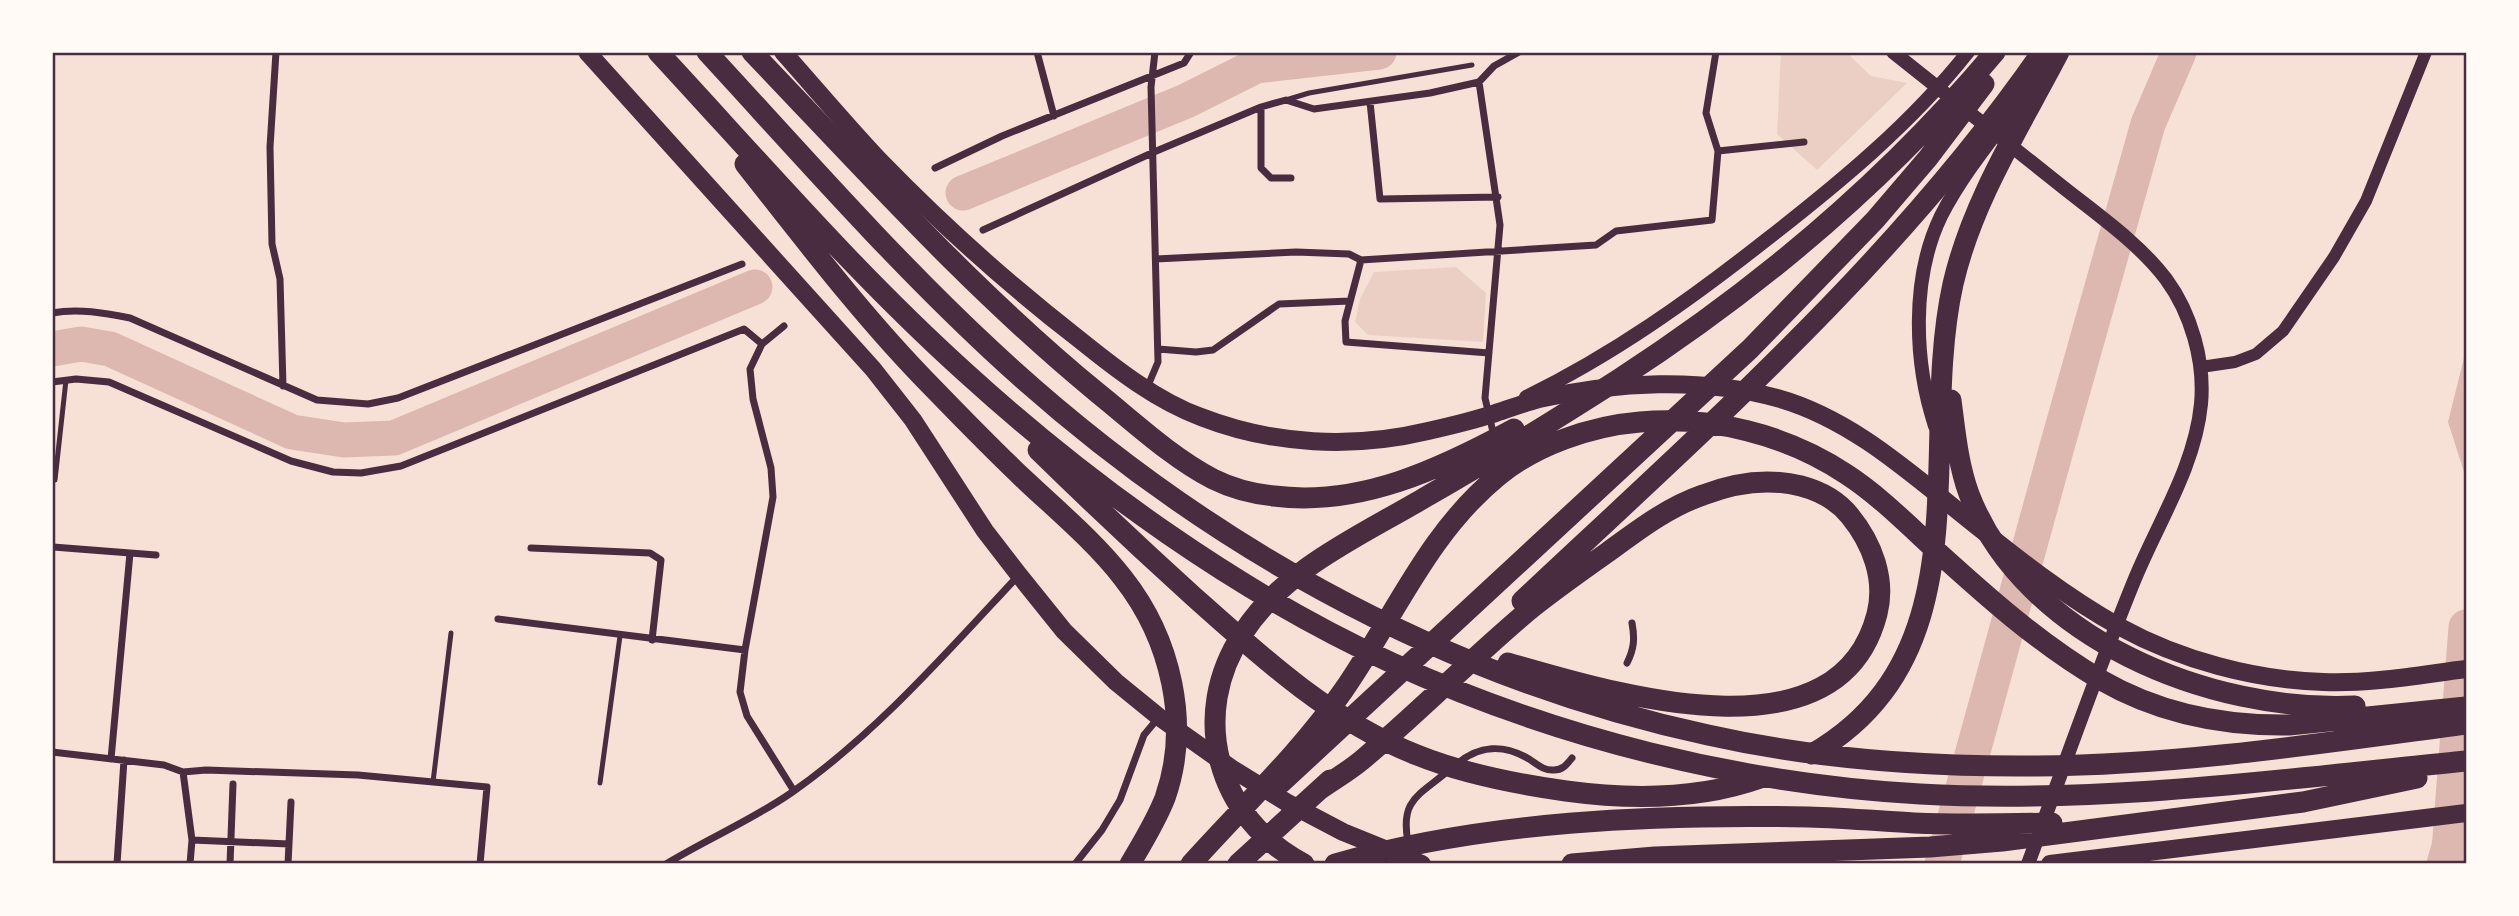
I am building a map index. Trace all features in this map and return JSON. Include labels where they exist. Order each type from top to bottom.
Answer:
[{"type":"highway","points":[[645,52],[744,163],[829,271],[923,378],[985,442],[1089,540],[1140,601],[1165,650],[1175,702],[1175,736],[1174,757],[1165,797],[1130,863]]},
{"type":"highway","points":[[658,52],[889,299],[965,373],[1026,439],[1135,543],[1264,659],[1366,730],[1415,755],[1483,775],[1540,787],[1600,795],[1647,797],[1710,793],[1740,785],[1780,771],[1835,740],[1877,698],[1909,649],[1927,597],[1936,527],[1941,372],[1948,310],[1959,258],[1969,229],[2057,52]]},
{"type":"highway","points":[[707,52],[837,195],[990,349],[1039,392],[1135,471],[1185,508],[1321,591],[1411,634],[1577,683],[1665,700],[1732,706],[1770,704],[1802,697],[1833,681],[1855,659],[1865,644],[1874,628],[1879,607],[1877,566],[1870,544],[1846,510],[1810,489],[1791,484],[1747,483],[1702,495],[1669,511],[1528,611],[1360,762],[1319,790]]},
{"type":"highway","points":[[752,52],[962,271],[1076,375],[1187,464],[1215,480],[1243,489],[1272,496],[1338,497],[1395,483],[1484,445],[1694,327]]},
{"type":"highway","points":[[1304,863],[1273,845],[1237,805],[1223,772],[1216,733],[1216,702],[1222,672],[1243,632],[1275,594],[1312,564],[1489,460],[1621,378],[1787,259],[1857,199],[1935,120],[1995,52]]},
{"type":"highway","points":[[1191,863],[1419,666],[1814,285],[1928,158],[1979,91],[2004,52]]},
{"type":"highway","points":[[1238,863],[1319,790],[1446,660],[1705,428],[1846,290],[1972,149],[2042,52]]},
{"type":"highway","points":[[1948,310],[1954,422],[1961,466],[1970,496],[1981,519],[2014,567],[2034,590],[2076,627],[2150,667],[2206,686],[2265,701],[2320,707],[2466,697]]},
{"type":"highway","points":[[965,373],[1055,448],[1181,542],[1296,612],[1387,661],[1419,666],[1489,703],[1687,762],[1809,783],[1914,794],[2010,797],[2107,794],[2219,786],[2466,761]]},
{"type":"highway","points":[[1191,863],[1321,720],[1360,666],[1426,555],[1475,496],[1501,473],[1531,454],[1593,430],[1626,423],[1662,420],[1743,429],[1781,441],[1814,456],[1846,473],[1875,496],[2031,633],[2080,667],[2129,695],[2183,714],[2233,723],[2275,726],[2466,707]]},
{"type":"highway","points":[[1411,634],[1446,660],[1671,727],[1842,757],[1915,763],[2039,766],[2146,762],[2267,750],[2466,724]]},
{"type":"highway","points":[[1572,863],[1654,857],[1965,845],[2303,802],[2466,767]]},
{"type":"highway","points":[[1335,863],[1405,845],[1452,837],[1500,830],[1605,822],[1729,817],[1810,817],[1998,824],[2159,821]]},
{"type":"main road","points":[[587,52],[873,369],[913,420],[985,531],[1018,575],[1064,631],[1116,682],[1159,717],[1234,770],[1286,802],[1343,832],[1415,863]]},
{"type":"main road","points":[[783,52],[880,160],[976,254],[1054,320],[1146,388],[1198,416],[1254,434],[1308,442],[1360,442],[1490,424],[1535,400],[1629,386],[1694,384],[1734,389],[1778,398],[1818,414],[1868,442],[2018,559],[2097,614],[2176,652],[2220,666],[2321,682],[2383,680],[2466,669]]},
{"type":"main road","points":[[1894,52],[2145,255],[2166,280],[2183,309],[2194,335],[2201,367],[2201,403],[2196,435],[2181,476],[2134,580],[2028,863]]},
{"type":"main road","points":[[1490,424],[1648,327],[1795,218],[1850,172],[1940,88],[1968,52]]},
{"type":"main road","points":[[2018,559],[1991,528],[1960,485],[1945,457],[1931,415],[1923,377],[1919,337],[1921,295],[1927,257],[1940,218],[1959,185],[2057,52]]},
{"type":"main road","points":[[2050,863],[2466,813]]},
{"type":"street","points":[[276,52],[270,146],[272,244],[280,279],[283,386]]},
{"type":"street","points":[[1037,52],[1054,116]]},
{"type":"street","points":[[1146,388],[1158,362],[1152,82],[1155,52]]},
{"type":"street","points":[[935,168],[1002,136],[1152,82],[1184,63],[1191,52]]},
{"type":"street","points":[[982,230],[1261,107],[1286,100],[1314,109],[1430,93],[1479,82],[1494,66],[1509,55],[1519,52]]},
{"type":"street","points":[[1156,258],[1296,252],[1349,254],[1361,260],[1498,253],[1596,245],[1616,230],[1712,220],[1718,151],[1706,113],[1716,52]]},
{"type":"street","points":[[2201,367],[2235,362],[2256,354],[2283,331],[2334,257],[2366,201],[2426,52]]},
{"type":"street","points":[[1479,82],[1500,225],[1485,398],[1490,424]]},
{"type":"street","points":[[1370,102],[1380,199],[1498,197]]},
{"type":"street","points":[[1261,107],[1261,168],[1270,178],[1291,178]]},
{"type":"street","points":[[1718,151],[1804,142]]},
{"type":"street","points":[[1361,260],[1345,321],[1346,341],[1489,353]]},
{"type":"street","points":[[52,313],[102,312],[131,318],[317,400],[341,404],[368,404],[398,398],[741,264]]},
{"type":"street","points":[[1158,349],[1196,352],[1213,350],[1279,304],[1350,301]]},
{"type":"street","points":[[784,326],[762,344],[750,369],[753,399],[771,468],[773,497],[740,692],[747,716],[794,791]]},
{"type":"street","points":[[52,382],[76,379],[109,382],[290,461],[333,472],[361,473],[401,466],[744,329],[762,344]]},
{"type":"street","points":[[52,548],[156,555]]},
{"type":"street","points":[[531,548],[650,553],[661,560],[652,640]]},
{"type":"street","points":[[111,759],[130,553]]},
{"type":"street","points":[[666,863],[794,791],[861,736],[947,653],[1018,575]]},
{"type":"street","points":[[498,619],[745,650]]},
{"type":"street","points":[[1627,663],[1635,638],[1632,623]]},
{"type":"street","points":[[1075,863],[1102,830],[1120,800],[1144,735],[1159,717]]},
{"type":"street","points":[[1415,863],[1404,822],[1408,807],[1415,798],[1466,756],[1477,750],[1500,748],[1516,752],[1544,769],[1556,771],[1565,767],[1572,758]]},
{"type":"street","points":[[52,752],[164,765],[183,772],[206,770],[358,775],[487,787],[480,863]]},
{"type":"street","points":[[117,863],[124,760]]},
{"type":"street","points":[[183,772],[192,840],[190,863]]},
{"type":"street","points":[[230,863],[233,784]]},
{"type":"street","points":[[288,863],[291,802]]},
{"type":"street","points":[[192,840],[289,844]]},
{"type":"lane","points":[[1286,100],[1310,93],[1472,65]]},
{"type":"lane","points":[[55,480],[66,380]]},
{"type":"lane","points":[[433,782],[452,633]]},
{"type":"lane","points":[[600,783],[620,636]]},
{"type":"shaded area","points":[[1781,53],[1847,53],[1871,76],[1907,83],[1817,170],[1777,134]]},
{"type":"shaded area","points":[[1456,267],[1486,293],[1483,342],[1368,335],[1355,322],[1360,299],[1374,272]]},
{"type":"shaded area","points":[[2466,350],[2466,478],[2448,422]]},
{"type":"shaded area","points":[[2466,727],[2466,863],[2426,863]]},
{"type":"waterway","points":[[963,193],[1186,101],[1256,66],[1379,52]]},
{"type":"waterway","points":[[1942,864],[2148,124],[2179,52]]},
{"type":"waterway","points":[[52,349],[81,344],[110,349],[292,432],[344,440],[394,438],[755,287]]},
{"type":"waterway","points":[[2448,864],[2466,627]]}]
